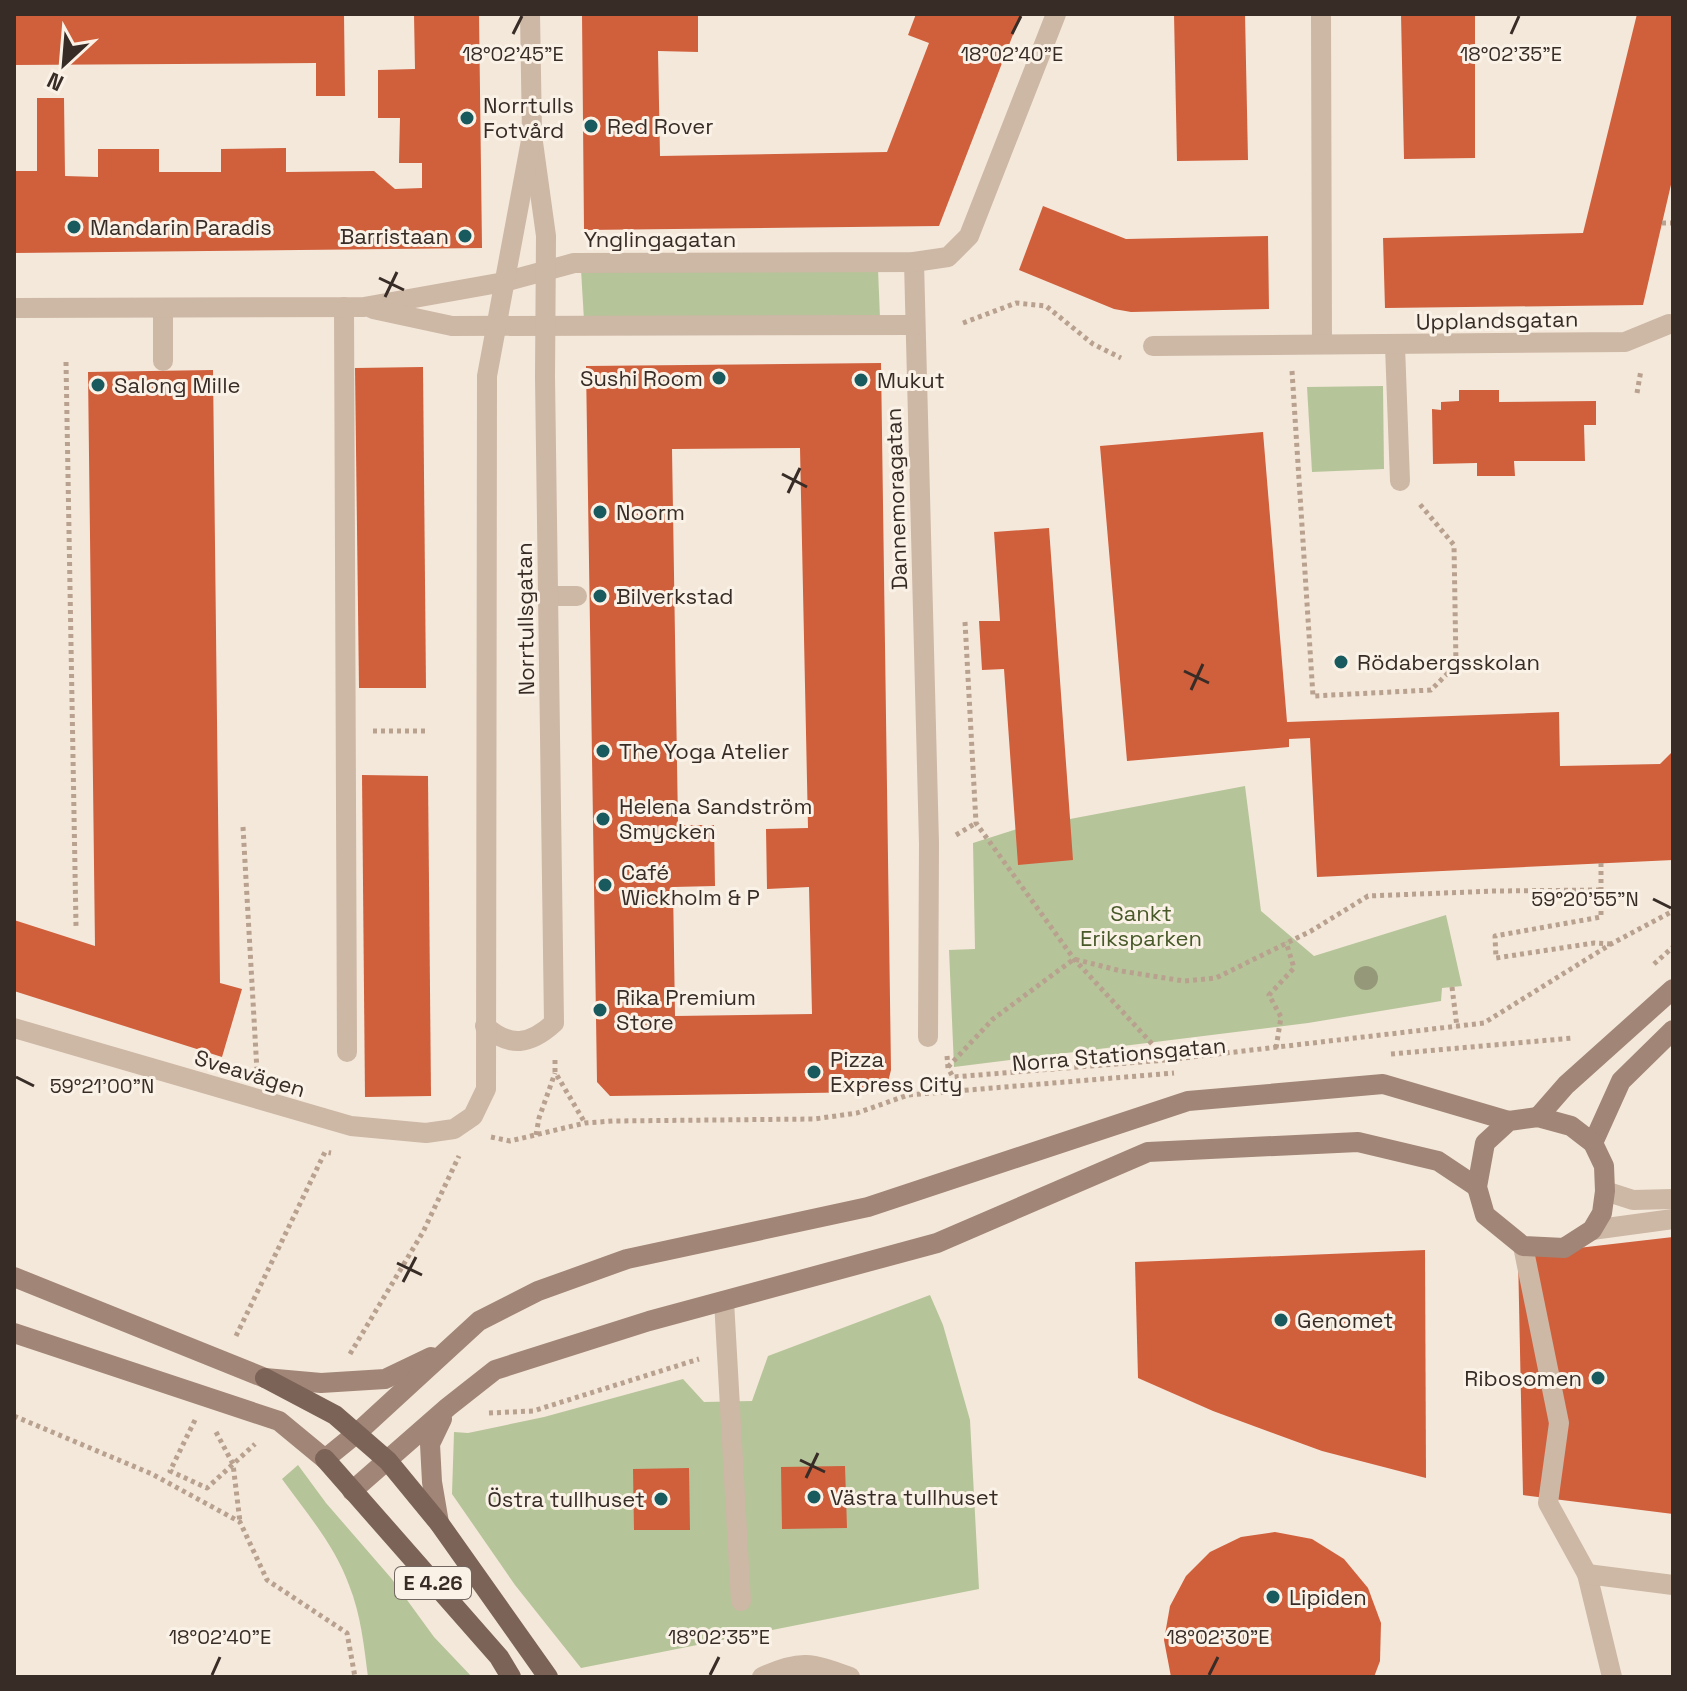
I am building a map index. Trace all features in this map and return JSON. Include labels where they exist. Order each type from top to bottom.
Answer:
[{"type":"main road","points":[[1538,1117],[1566,1085],[1673,989]]},
{"type":"main road","points":[[1593,1143],[1621,1081],[1673,1030]]},
{"type":"main road","points":[[14,1333],[279,1421],[325,1459],[479,1321],[538,1291],[627,1259],[868,1207],[1188,1101],[1383,1084],[1509,1121],[1538,1117],[1571,1126],[1593,1143],[1604,1166],[1605,1191],[1602,1213],[1592,1230],[1564,1248],[1523,1246],[1485,1215],[1477,1187],[1485,1143],[1509,1121]]},
{"type":"main road","points":[[352,1491],[495,1370],[649,1321],[937,1243],[1148,1152],[1358,1142],[1438,1161],[1477,1187]]},
{"type":"main road","points":[[14,1277],[265,1378],[335,1415],[388,1461],[439,1523],[548,1677]]},
{"type":"main road","points":[[265,1378],[321,1383],[385,1379],[446,1350]]},
{"type":"main road","points":[[439,1523],[430,1444],[448,1407]]},
{"type":"main road","name":"E 4.26","points":[[325,1459],[499,1657],[511,1677]]},
{"type":"street","name":"Norrtullsgatan","points":[[485,1026],[498,1037],[518,1042],[540,1036],[554,1023],[546,236],[532,135],[530,14]]},
{"type":"street","points":[[914,262],[948,257],[969,236],[1056,14]]},
{"type":"street","points":[[1321,14],[1322,343]]},
{"type":"street","name":"Norrtullsgatan","points":[[473,1116],[486,1089],[487,376],[532,135]]},
{"type":"street","name":"Ynglingagatan","points":[[14,308],[354,307],[504,282],[574,263],[914,262]]},
{"type":"street","name":"Dannemoragatan","points":[[914,262],[929,844],[928,1037]]},
{"type":"street","points":[[347,1052],[345,731],[354,307]]},
{"type":"street","name":"Ynglingagatan","points":[[354,307],[452,326],[915,325]]},
{"type":"street","points":[[163,308],[163,361]]},
{"type":"street","name":"Upplandsgatan","points":[[1153,346],[1625,342],[1672,320]]},
{"type":"street","points":[[1395,346],[1400,481]]},
{"type":"street","points":[[548,596],[577,596]]},
{"type":"street","name":"Sveavägen","points":[[14,1028],[351,1126],[426,1133],[454,1129],[473,1116]]},
{"type":"street","points":[[1605,1191],[1633,1200],[1673,1199]]},
{"type":"street","points":[[1592,1230],[1673,1219]]},
{"type":"street","points":[[1523,1246],[1559,1423],[1548,1503],[1587,1574],[1612,1677]]},
{"type":"street","points":[[724,1301],[741,1601]]},
{"type":"street","points":[[1587,1574],[1673,1585]]},
{"type":"street","points":[[762,1677],[779,1669],[850,1677]]},
{"type":"path","points":[[1662,223],[1673,223]]},
{"type":"path","points":[[963,323],[1016,303],[1046,306],[1093,344],[1121,358]]},
{"type":"path","points":[[66,362],[76,926]]},
{"type":"path","points":[[1292,370],[1313,696],[1431,690],[1456,665],[1454,545],[1400,481]]},
{"type":"path","points":[[1637,393],[1641,370]]},
{"type":"path","points":[[965,622],[976,823],[1074,959],[1166,1060]]},
{"type":"path","points":[[345,731],[428,731]]},
{"type":"path","points":[[243,827],[257,1100]]},
{"type":"path","points":[[1601,863],[1601,917],[1495,936],[1496,958],[1594,943],[1611,944]]},
{"type":"path","points":[[1074,959],[1121,971],[1184,981],[1216,978],[1311,931],[1368,896],[1601,890]]},
{"type":"path","points":[[1074,959],[993,1019],[948,1068],[953,1077],[1166,1060],[1484,1023],[1611,944],[1673,911]]},
{"type":"path","points":[[1276,1048],[1281,1017],[1269,995],[1294,968],[1286,942]]},
{"type":"path","points":[[1652,966],[1673,947]]},
{"type":"path","points":[[1452,987],[1457,1027]]},
{"type":"path","points":[[1388,1054],[1573,1038],[1585,1028]]},
{"type":"path","name":"Norra Stationsgatan","points":[[585,1123],[555,1072],[536,1135],[585,1123],[814,1119],[857,1113],[908,1095],[1178,1072]]},
{"type":"path","points":[[235,1338],[325,1152]]},
{"type":"path","points":[[345,1362],[423,1232],[459,1157]]},
{"type":"path","points":[[479,1413],[533,1411],[727,1350]]},
{"type":"path","points":[[200,1410],[170,1471],[207,1488],[260,1439]]},
{"type":"path","points":[[14,1416],[152,1474],[240,1522]]},
{"type":"path","points":[[233,1464],[240,1522],[267,1580],[347,1633],[355,1677]]},
{"type":"green space","points":[[878,269],[880,318],[584,320],[581,270]]},
{"type":"green space","points":[[1383,386],[1384,469],[1312,472],[1307,387]]},
{"type":"green space","name":"Sankt Eriksparken","points":[[1245,786],[1261,911],[1314,956],[1446,915],[1462,986],[1442,988],[1441,1001],[1308,1023],[954,1067],[949,950],[975,949],[973,843],[1017,829]]},
{"type":"green space","points":[[930,1295],[943,1325],[970,1420],[979,1589],[581,1668],[515,1585],[452,1494],[454,1432],[468,1433],[544,1417],[683,1379],[704,1402],[752,1401],[768,1356]]},
{"type":"green space","points":[[298,1465],[326,1503],[391,1578],[434,1637],[472,1677],[368,1677],[359,1619],[343,1571],[319,1530],[282,1479]]},
{"type":"building","points":[[14,14],[344,14],[345,96],[316,96],[316,63],[14,65]]},
{"type":"building","points":[[414,14],[479,14],[482,248],[14,253],[14,171],[37,171],[37,98],[64,98],[65,176],[98,177],[98,149],[159,149],[159,172],[221,172],[221,149],[286,148],[286,172],[374,171],[395,189],[422,188],[422,163],[399,163],[400,118],[378,118],[378,70],[415,69]]},
{"type":"building","points":[[582,14],[698,14],[698,52],[658,51],[660,156],[887,152],[929,43],[908,35],[916,14],[1021,14],[939,226],[584,230]]},
{"type":"building","points":[[1174,14],[1245,14],[1248,160],[1177,161]]},
{"type":"building","points":[[1401,14],[1475,14],[1475,158],[1404,159]]},
{"type":"building","points":[[1637,14],[1673,14],[1673,176],[1643,305],[1385,308],[1383,238],[1583,233]]},
{"type":"building","points":[[1043,206],[1126,239],[1268,236],[1269,309],[1131,312],[1114,309],[1019,270]]},
{"type":"building","points":[[881,363],[891,1070],[888,1082],[882,1088],[871,1092],[610,1096],[597,1082],[586,366]],"holes":[[[800,448],[808,828],[766,829],[767,889],[809,887],[812,1014],[675,1016],[673,887],[715,886],[714,825],[678,825],[672,449]]]},
{"type":"building","points":[[423,367],[426,688],[359,688],[355,368]]},
{"type":"building","points":[[213,370],[220,983],[242,989],[222,1057],[14,991],[14,920],[95,946],[88,372]]},
{"type":"building","points":[[1459,390],[1499,390],[1499,402],[1596,401],[1596,425],[1584,425],[1585,461],[1514,461],[1515,476],[1477,476],[1477,463],[1433,464],[1432,409],[1441,410],[1441,402],[1459,401]]},
{"type":"building","points":[[1263,432],[1287,722],[1559,712],[1560,766],[1660,764],[1673,751],[1673,860],[1317,877],[1310,738],[1289,739],[1289,747],[1127,761],[1100,446]]},
{"type":"building","points":[[1049,528],[1073,860],[1018,865],[1004,669],[982,670],[979,621],[1000,621],[994,532]]},
{"type":"building","points":[[362,775],[428,776],[431,1096],[365,1097]]},
{"type":"building","name":"Ribosomen","points":[[1673,1237],[1673,1514],[1523,1495],[1518,1255]]},
{"type":"building","name":"Genomet","points":[[1425,1250],[1426,1478],[1322,1451],[1213,1411],[1138,1378],[1135,1262]]},
{"type":"building","name":"Västra tullhuset","points":[[845,1466],[847,1528],[782,1529],[781,1467]]},
{"type":"building","name":"Östra tullhuset","points":[[689,1468],[690,1530],[634,1530],[633,1469]]},
{"type":"building","name":"Lipiden","points":[[1275,1532],[1312,1539],[1344,1559],[1368,1588],[1381,1623],[1380,1661],[1374,1677],[1171,1677],[1164,1640],[1170,1606],[1186,1576],[1210,1552],[1241,1537]]},
{"type":"place","name":"Norrtulls Fotvård","points":[[467,118]]},
{"type":"place","name":"Red Rover","points":[[591,126]]},
{"type":"place","name":"Mandarin Paradis","points":[[74,227]]},
{"type":"place","name":"Barristaan","points":[[465,236]]},
{"type":"place","name":"Sushi Room","points":[[719,378]]},
{"type":"place","name":"Mukut","points":[[861,380]]},
{"type":"place","name":"Salong Mille","points":[[98,385]]},
{"type":"place","name":"Noorm","points":[[600,512]]},
{"type":"place","name":"Bilverkstad","points":[[600,596]]},
{"type":"place","name":"Rödabergsskolan","points":[[1341,662]]},
{"type":"place","name":"The Yoga Atelier","points":[[603,751]]},
{"type":"place","name":"Helena Sandström Smycken","points":[[603,819]]},
{"type":"place","name":"Café Wickholm & P","points":[[605,885]]},
{"type":"place","name":"Rika Premium Store","points":[[600,1010]]},
{"type":"place","name":"Pizza Express City","points":[[814,1072]]},
{"type":"place","name":"Genomet","points":[[1281,1320]]},
{"type":"place","name":"Ribosomen","points":[[1598,1378]]},
{"type":"place","name":"Västra tullhuset","points":[[814,1497]]},
{"type":"place","name":"Östra tullhuset","points":[[661,1499]]},
{"type":"place","name":"Lipiden","points":[[1273,1597]]}]
